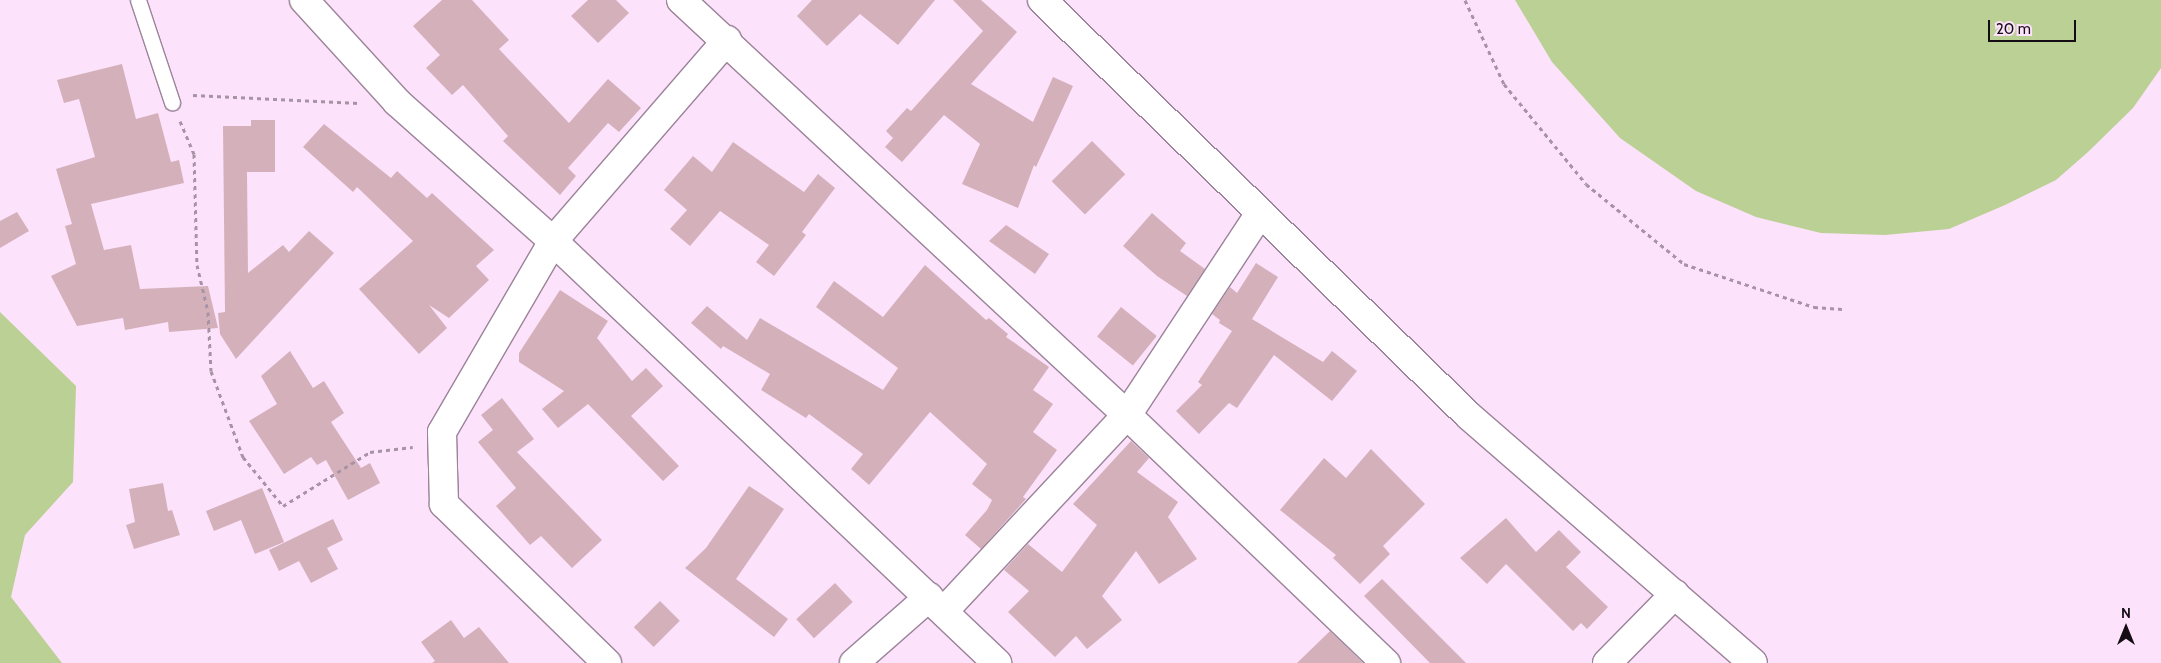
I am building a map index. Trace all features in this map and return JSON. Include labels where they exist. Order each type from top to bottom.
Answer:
[{"type":"street","points":[[304,0],[397,102],[553,241],[997,663]]},
{"type":"street","points":[[682,0],[728,40],[1128,415],[1386,663]]},
{"type":"street","points":[[1042,0],[1468,416],[1753,663]]},
{"type":"street","points":[[607,663],[444,504],[442,432],[553,241],[728,40]]},
{"type":"street","points":[[854,663],[936,604],[1128,415],[1260,213]]},
{"type":"street","points":[[1607,663],[1675,594]]},
{"type":"lane","points":[[138,0],[171,99]]},
{"type":"path","points":[[1465,0],[1504,84],[1586,184],[1684,264],[1814,308],[1842,309]]},
{"type":"path","points":[[397,102],[371,104],[171,99],[194,154],[197,265],[208,312],[211,371],[243,457],[283,506],[370,452],[405,446],[442,449]]},
{"type":"green space","points":[[1515,0],[2161,0],[2161,68],[2133,108],[2088,152],[2056,180],[2005,205],[1949,229],[1885,235],[1821,233],[1756,217],[1696,191],[1620,138],[1552,62]]},
{"type":"green space","points":[[0,312],[76,386],[73,482],[25,535],[11,597],[62,663],[0,663]]},
{"type":"building","points":[[442,0],[472,0],[509,40],[499,49],[569,123],[608,79],[641,108],[619,132],[608,123],[568,168],[576,176],[560,195],[503,141],[508,136],[463,85],[452,95],[426,68],[440,55],[413,26]]},
{"type":"building","points":[[588,0],[616,0],[629,13],[598,43],[571,16]]},
{"type":"building","points":[[812,0],[935,0],[898,45],[860,14],[827,46],[797,16]]},
{"type":"building","points":[[953,0],[981,0],[1017,32],[971,84],[1033,122],[1053,77],[1073,86],[1036,167],[1034,165],[1018,208],[962,184],[980,144],[944,115],[902,162],[885,147],[893,138],[886,131],[907,108],[911,111],[983,31]]},
{"type":"building","points":[[122,64],[136,119],[158,113],[171,162],[179,160],[184,183],[91,204],[104,250],[131,245],[140,289],[208,286],[218,328],[169,332],[168,322],[125,330],[123,318],[77,326],[51,276],[76,264],[65,226],[72,224],[56,169],[95,157],[79,99],[64,103],[57,80]]},
{"type":"building","points":[[251,120],[275,120],[275,172],[247,172],[248,273],[283,245],[289,252],[309,231],[334,253],[236,359],[220,334],[218,313],[225,312],[223,126],[251,126]]},
{"type":"building","points":[[324,124],[391,178],[397,171],[427,198],[432,193],[494,250],[476,266],[489,280],[449,318],[429,305],[447,328],[419,354],[359,289],[413,241],[357,187],[353,192],[303,147]]},
{"type":"building","points":[[1092,141],[1125,174],[1085,215],[1052,181]]},
{"type":"building","points":[[733,142],[804,192],[818,174],[835,188],[802,232],[806,235],[774,276],[756,262],[769,245],[720,211],[690,246],[670,229],[687,210],[664,190],[693,156],[712,172]]},
{"type":"building","points":[[17,212],[29,231],[0,248],[0,221]]},
{"type":"building","points":[[1152,213],[1186,243],[1180,251],[1205,269],[1187,296],[1157,276],[1123,246]]},
{"type":"building","points":[[1006,225],[1049,254],[1035,274],[989,241]]},
{"type":"building","points":[[1256,263],[1278,277],[1252,319],[1323,362],[1332,351],[1357,371],[1332,401],[1274,355],[1237,408],[1229,403],[1199,434],[1176,411],[1202,385],[1198,382],[1232,331],[1219,323],[1220,320],[1212,314],[1230,287],[1237,293]]},
{"type":"building","points":[[925,265],[986,320],[989,318],[1008,334],[1006,337],[1049,367],[1033,390],[1053,404],[1033,432],[1057,450],[1023,497],[1026,499],[981,549],[965,535],[987,510],[992,500],[972,484],[987,464],[930,412],[869,485],[851,469],[863,454],[809,414],[806,418],[761,390],[770,374],[723,346],[721,349],[691,323],[707,306],[747,340],[760,318],[883,390],[898,368],[816,307],[834,281],[883,317]]},
{"type":"building","points":[[560,290],[608,321],[597,338],[632,381],[646,368],[663,386],[631,416],[679,466],[663,481],[588,404],[558,428],[542,409],[564,391],[519,362],[519,353]]},
{"type":"building","points":[[1121,307],[1157,336],[1133,365],[1097,337]]},
{"type":"building","points":[[290,351],[313,388],[324,381],[344,413],[331,422],[361,468],[370,463],[380,483],[348,500],[326,460],[317,465],[311,457],[284,474],[249,421],[277,404],[261,376]]},
{"type":"building","points":[[502,398],[534,439],[517,452],[602,540],[572,568],[541,536],[530,545],[496,506],[516,488],[478,442],[493,430],[481,415]]},
{"type":"building","points":[[1131,441],[1149,458],[1137,472],[1178,502],[1168,517],[1197,559],[1159,584],[1136,551],[1102,596],[1122,620],[1087,649],[1076,636],[1055,657],[1008,612],[1029,591],[1004,570],[1028,544],[1062,572],[1097,525],[1073,504]]},
{"type":"building","points":[[1371,449],[1425,504],[1383,546],[1390,554],[1360,584],[1333,558],[1336,555],[1280,510],[1324,458],[1346,478]]},
{"type":"building","points":[[163,483],[168,511],[172,510],[180,535],[134,549],[126,525],[135,522],[129,489]]},
{"type":"building","points":[[749,486],[784,509],[736,579],[788,619],[774,637],[685,568],[706,548]]},
{"type":"building","points":[[262,488],[284,542],[255,554],[241,520],[214,531],[206,511]]},
{"type":"building","points":[[1506,518],[1536,552],[1559,530],[1581,552],[1566,567],[1608,607],[1587,629],[1581,623],[1573,631],[1506,564],[1487,584],[1460,558]]},
{"type":"building","points":[[333,519],[343,540],[327,548],[338,569],[311,583],[299,561],[279,571],[269,550]]},
{"type":"building","points":[[1382,579],[1466,663],[1430,663],[1364,596]]},
{"type":"building","points":[[835,583],[853,602],[814,638],[796,619]]},
{"type":"building","points":[[660,601],[680,621],[654,647],[634,627]]},
{"type":"building","points":[[451,620],[464,638],[479,627],[509,663],[432,663],[435,661],[421,642]]},
{"type":"building","points":[[1330,631],[1363,663],[1297,663]]}]
